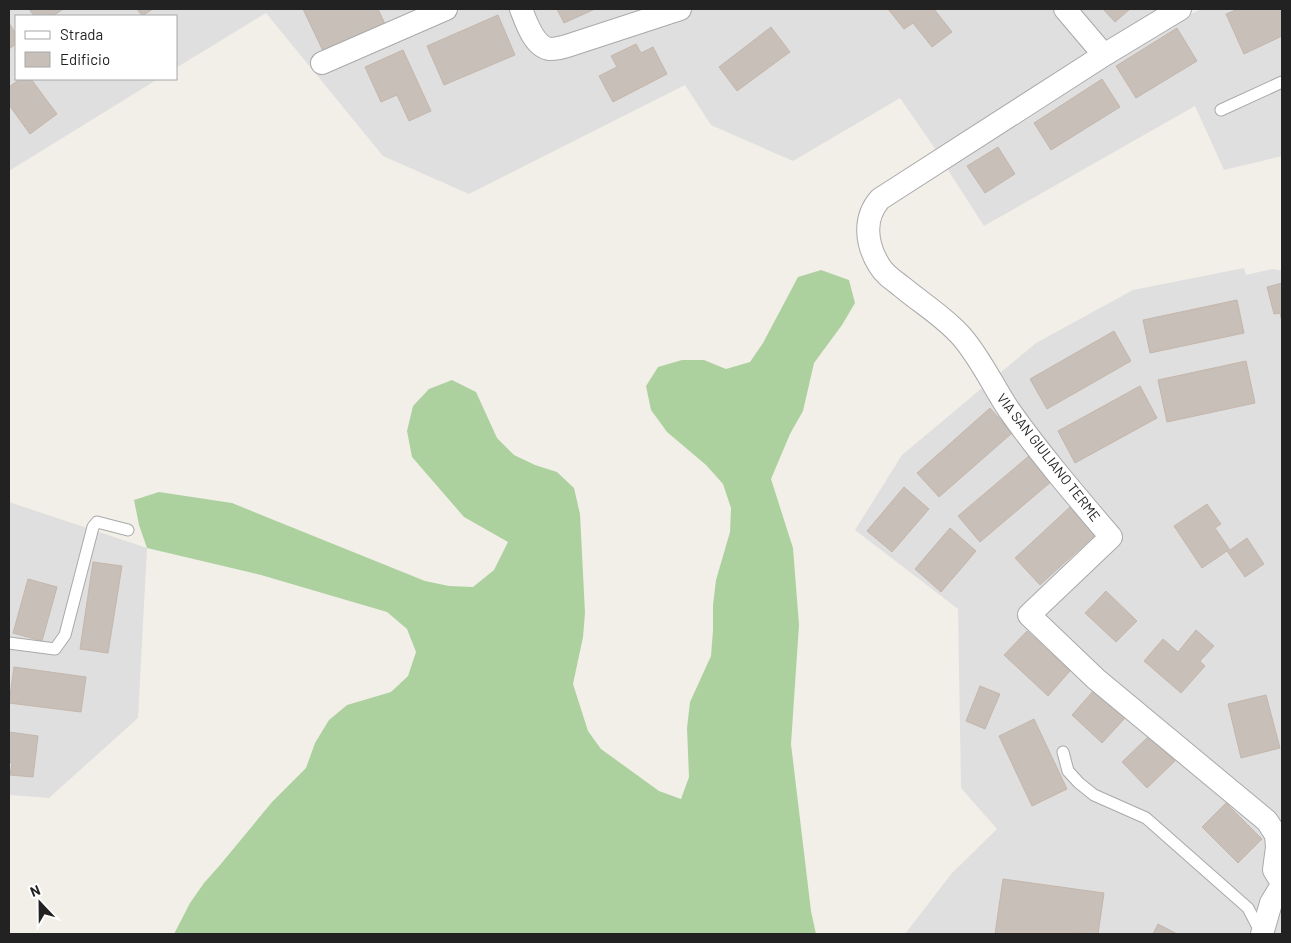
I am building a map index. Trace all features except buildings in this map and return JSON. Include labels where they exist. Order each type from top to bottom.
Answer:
[{"type":"street","points":[[322,63],[446,9]]},
{"type":"street","points":[[521,9],[536,39],[546,48],[554,49],[680,9]]},
{"type":"street","points":[[1065,9],[1104,55]]},
{"type":"street","name":"VIA SAN GIULIANO TERME","points":[[1180,9],[1104,55],[880,199],[872,207],[869,215],[868,233],[870,244],[879,265],[887,276],[962,336],[976,355],[1009,410],[1111,537],[1029,615],[1096,679],[1267,821],[1276,835],[1277,847],[1274,870],[1282,884]]},
{"type":"street","points":[[1262,934],[1271,902],[1282,884]]},
{"type":"lane","points":[[1222,110],[1282,82]]},
{"type":"lane","points":[[9,643],[55,649],[65,635],[93,527],[97,522],[128,530]]},
{"type":"lane","points":[[1062,752],[1068,770],[1079,783],[1094,795],[1146,818],[1248,908],[1262,934]]},
{"type":"shaded area","points":[[9,9],[1160,9],[936,150],[900,98],[793,161],[711,125],[685,85],[469,194],[383,156],[266,13],[178,67],[178,15],[15,15],[15,80],[156,80],[9,171]]},
{"type":"shaded area","points":[[1201,9],[1282,9],[1282,156],[1224,170],[1195,106],[984,226],[946,167],[1185,17]]},
{"type":"shaded area","points":[[1244,268],[1246,275],[1272,269],[1282,271],[1282,934],[905,934],[952,873],[997,829],[961,788],[958,609],[855,530],[902,455],[1036,343],[1133,290]]},
{"type":"shaded area","points":[[9,502],[147,548],[138,718],[49,798],[9,795]]},
{"type":"green space","points":[[821,270],[849,280],[855,303],[842,325],[814,363],[803,411],[790,434],[771,479],[793,548],[799,625],[791,744],[811,911],[816,934],[174,934],[190,903],[204,883],[272,802],[306,768],[315,743],[329,720],[347,705],[391,692],[408,676],[416,652],[407,629],[387,612],[261,575],[147,548],[139,525],[134,500],[159,492],[232,503],[425,581],[449,586],[473,587],[494,570],[508,542],[464,517],[412,457],[407,431],[413,406],[429,389],[452,380],[476,392],[497,438],[514,455],[535,465],[557,472],[574,488],[580,514],[585,613],[583,637],[573,684],[588,731],[601,749],[659,791],[681,799],[689,777],[687,728],[690,702],[711,656],[716,580],[730,532],[731,508],[723,484],[706,465],[667,432],[651,410],[646,386],[658,367],[682,360],[704,360],[726,369],[750,362],[763,343],[798,277]]}]
